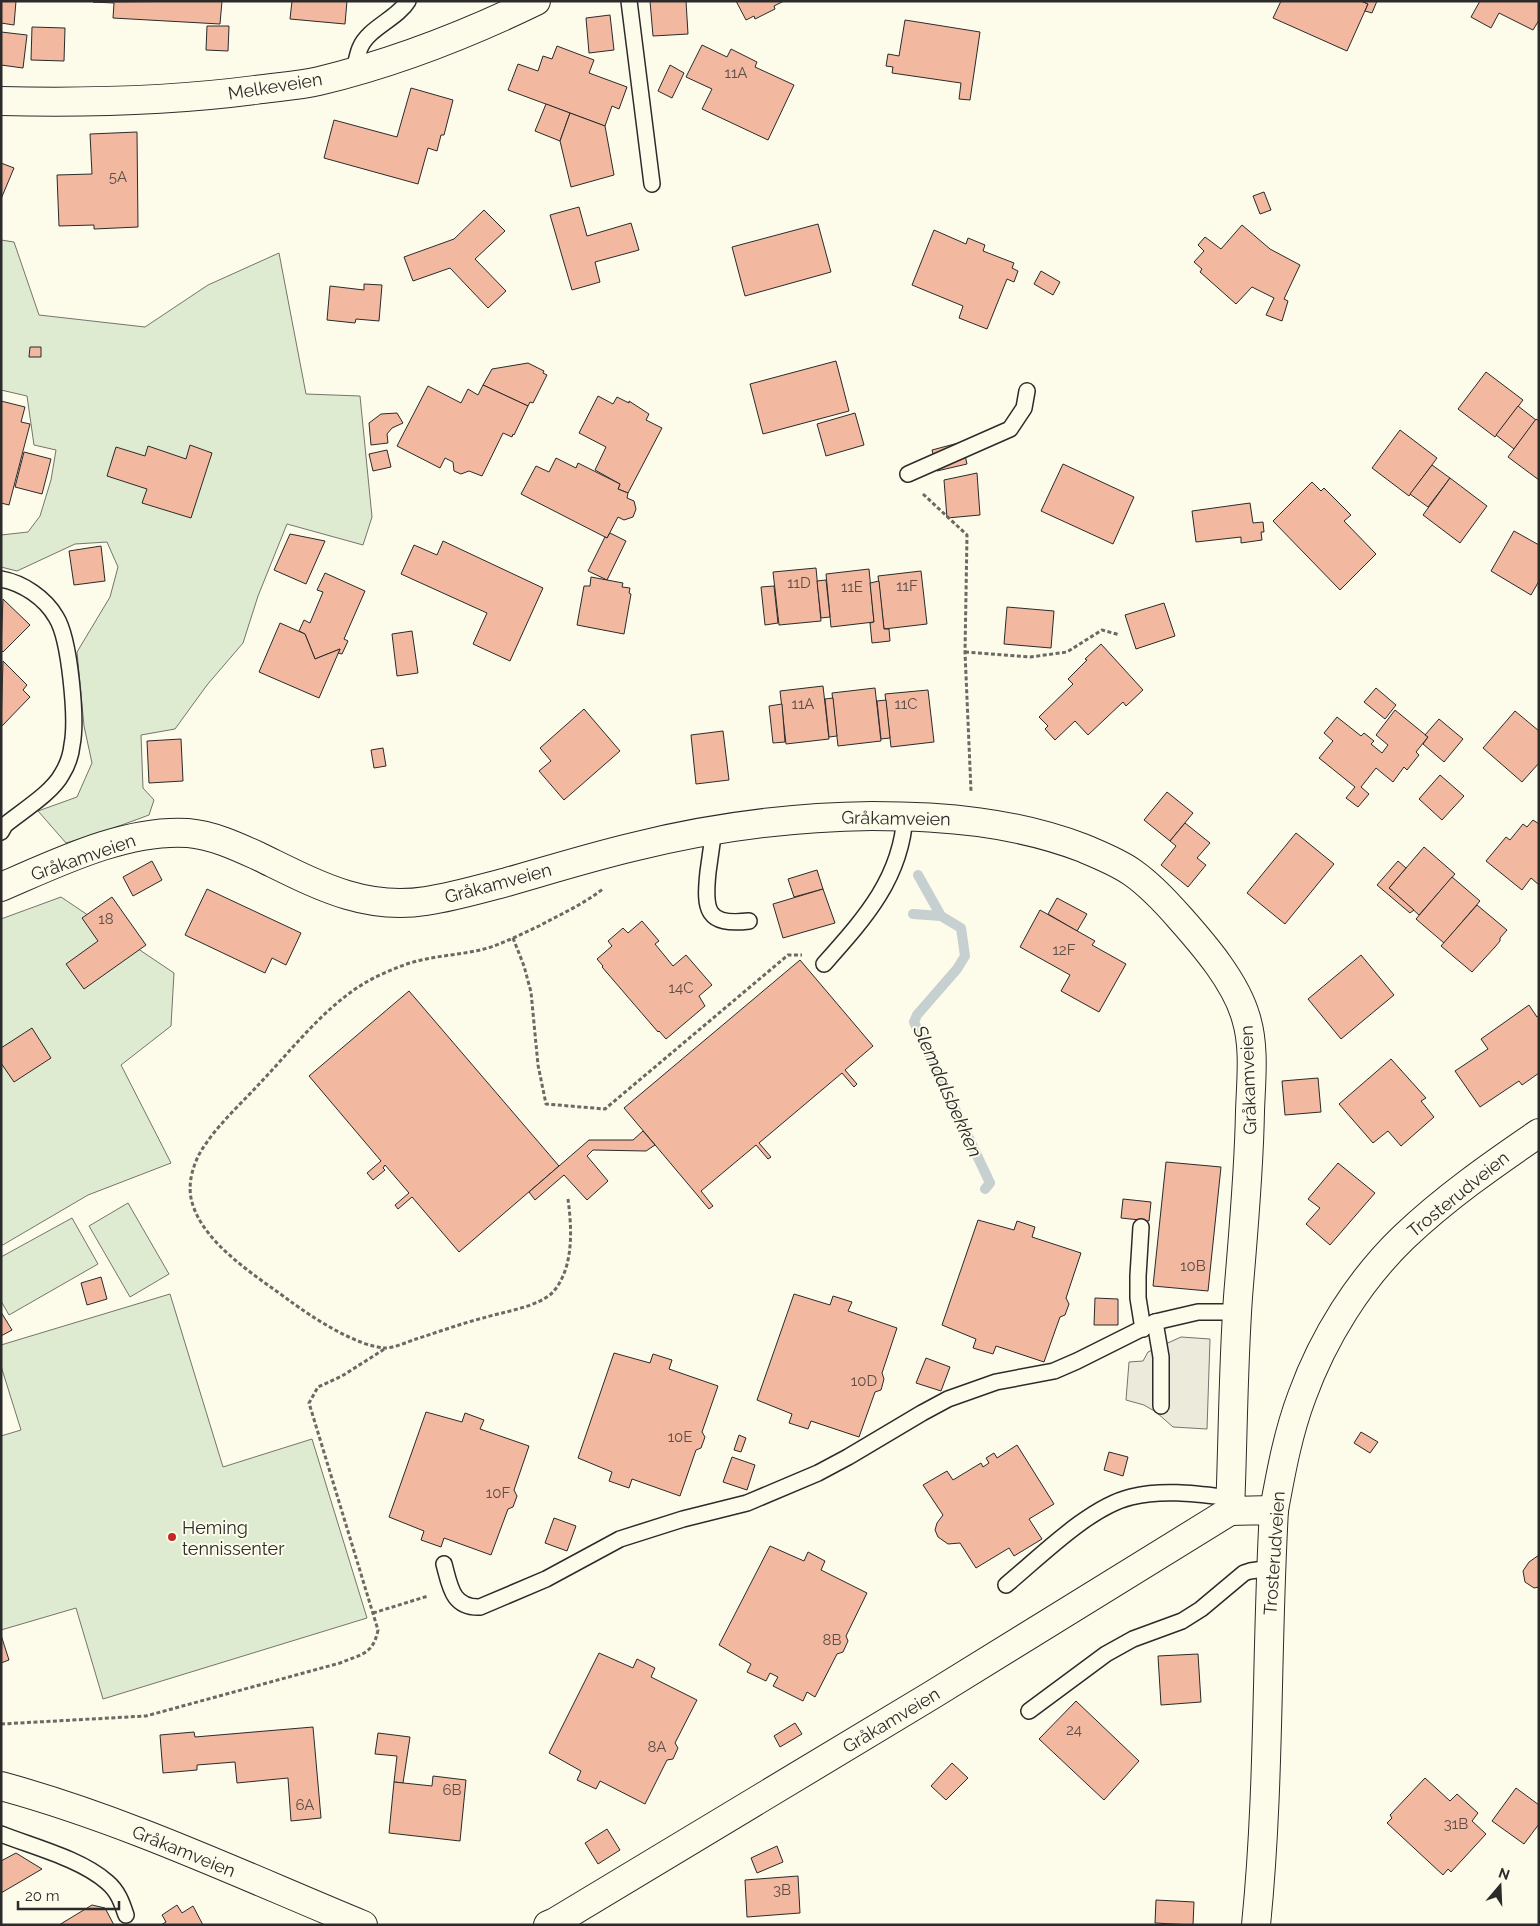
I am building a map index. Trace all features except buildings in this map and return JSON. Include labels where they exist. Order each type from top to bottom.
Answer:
[{"type":"street","name":"Melkeveien","points":[[1,101],[136,101],[217,95],[317,81],[388,62],[456,36],[536,1]]},
{"type":"street","name":"Gråkamveien","points":[[1,887],[66,859],[116,842],[155,835],[186,833],[210,837],[237,846],[332,891],[372,902],[395,904],[422,902],[454,896],[631,847],[714,829],[755,823],[831,817],[905,816],[972,821],[1010,826],[1054,837],[1095,853],[1132,872],[1164,900],[1196,936],[1222,971],[1238,999],[1247,1019],[1251,1080],[1249,1155],[1237,1312],[1230,1504],[924,1700],[548,1925]]},
{"type":"street","name":"Trosterudveien","points":[[1256,1925],[1262,1859],[1274,1510],[1284,1456],[1302,1396],[1324,1346],[1345,1310],[1373,1270],[1402,1238],[1442,1203],[1539,1133]]},
{"type":"street","points":[[1230,1504],[1274,1510]]},
{"type":"street","name":"Gråkamveien","points":[[1,1786],[41,1797],[121,1825],[363,1925]]},
{"type":"lane","points":[[354,71],[360,46],[374,30],[405,7],[408,1]]},
{"type":"lane","points":[[629,1],[652,184]]},
{"type":"lane","points":[[908,474],[1010,429],[1024,408],[1027,391]]},
{"type":"lane","points":[[1,579],[26,588],[42,599],[57,618],[65,641],[71,673],[74,729],[72,745],[62,775],[52,787],[5,825],[1,832]]},
{"type":"lane","points":[[827,960],[862,922],[877,900],[900,852],[904,836],[905,816]]},
{"type":"lane","points":[[714,829],[707,884],[707,905],[715,916],[724,921],[749,921]]},
{"type":"lane","points":[[1141,1227],[1138,1298],[1161,1357],[1161,1406]]},
{"type":"lane","points":[[444,1564],[450,1588],[458,1602],[470,1607],[480,1607],[546,1579],[620,1539],[683,1519],[747,1503],[818,1473],[848,1458],[922,1412],[948,1399],[996,1382],[1054,1371],[1149,1325],[1198,1312],[1237,1312]]},
{"type":"lane","points":[[1006,1584],[1089,1517],[1109,1505],[1131,1497],[1157,1493],[1179,1493],[1230,1504]]},
{"type":"lane","points":[[1029,1711],[1106,1654],[1133,1639],[1182,1621],[1244,1574],[1250,1571],[1271,1568]]},
{"type":"lane","points":[[1,1834],[69,1860],[94,1872],[109,1883],[120,1898],[126,1916]]},
{"type":"path","points":[[908,474],[926,498],[968,535],[965,652],[972,821]]},
{"type":"path","points":[[965,652],[1030,657],[1067,652],[1102,630],[1120,635]]},
{"type":"path","points":[[387,1348],[359,1341],[310,1316],[248,1270],[215,1241],[200,1221],[192,1199],[190,1184],[193,1169],[201,1152],[218,1129],[324,1016],[349,993],[377,976],[399,966],[427,958],[464,954],[487,949],[513,938],[596,894],[615,880],[625,864],[631,847]]},
{"type":"path","points":[[513,938],[524,966],[531,992],[538,1065],[546,1104],[605,1108],[788,955],[827,960]]},
{"type":"path","points":[[1,1724],[146,1716],[340,1663],[369,1651],[375,1643],[378,1630],[374,1613],[309,1403],[318,1387],[342,1376],[387,1348],[483,1317],[539,1302],[552,1293],[561,1279],[569,1251],[571,1219],[568,1199]]},
{"type":"path","points":[[374,1613],[450,1588]]},
{"type":"green space","points":[[1,240],[14,242],[39,315],[145,327],[208,285],[279,253],[306,394],[360,396],[372,517],[363,545],[287,524],[258,596],[243,643],[207,685],[175,729],[141,735],[143,788],[154,800],[149,815],[66,843],[38,811],[77,797],[92,763],[84,726],[77,652],[110,597],[118,567],[107,542],[75,544],[17,571],[1,567],[1,535],[28,532],[40,516],[51,480],[56,450],[34,445],[27,396],[1,390]]},
{"type":"green space","points":[[61,897],[174,973],[171,1026],[121,1065],[171,1163],[88,1195],[1,1246],[1,919]]},
{"type":"green space","points":[[128,1203],[169,1274],[130,1297],[89,1226]]},
{"type":"green space","points":[[72,1218],[98,1264],[9,1315],[1,1301],[1,1257]]},
{"type":"green space","name":"Heming tennissenter","points":[[170,1294],[223,1467],[312,1439],[367,1618],[103,1699],[76,1608],[1,1630],[1,1436],[21,1430],[1,1366],[1,1345]]},
{"type":"shaded area","points":[[1181,1337],[1210,1339],[1207,1429],[1173,1427],[1156,1412],[1144,1405],[1126,1400],[1129,1362],[1143,1361],[1148,1352]]},
{"type":"waterway","name":"Slemdalsbekken","points":[[918,875],[941,916],[961,928],[965,956],[957,969],[917,1015],[914,1022],[990,1183],[985,1189]]},
{"type":"waterway","points":[[913,914],[941,916]]},
{"type":"place","name":"Heming tennissenter","points":[[172,1537]]}]
